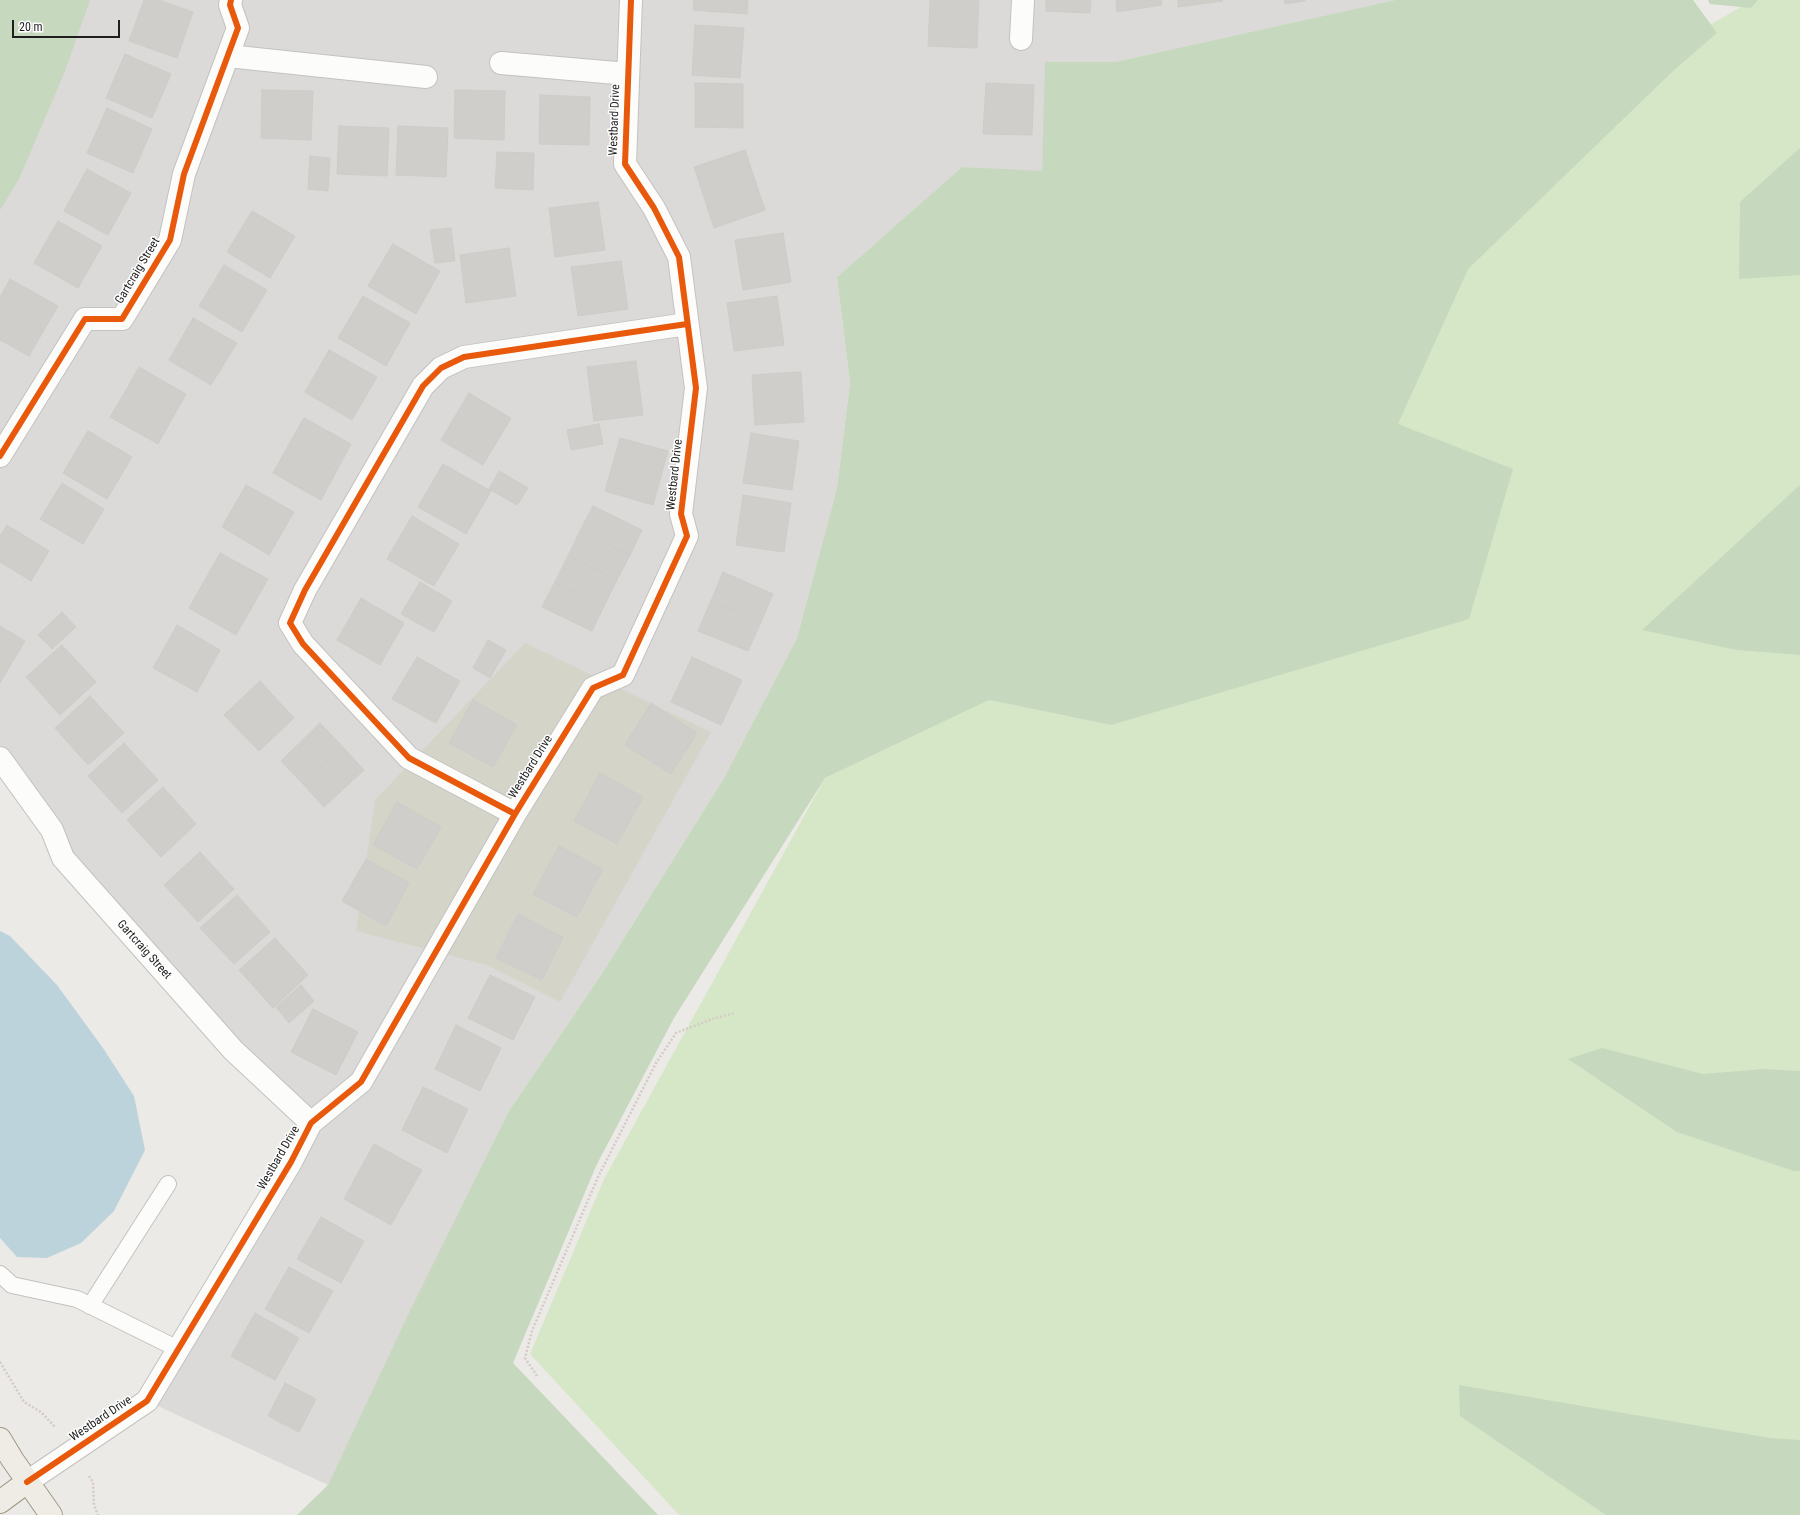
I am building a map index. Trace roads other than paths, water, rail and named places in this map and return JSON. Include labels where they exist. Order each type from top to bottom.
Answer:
[{"type":"main road","points":[[0,1439],[27,1482],[51,1515]]},
{"type":"main road","points":[[0,1502],[27,1482]]},
{"type":"street","name":"Gartcraig Street","points":[[0,456],[85,320],[122,319],[170,240],[184,174],[238,28],[230,5],[232,0]]},
{"type":"street","name":"Westbard Drive","points":[[27,1482],[147,1401],[291,1162],[311,1124],[361,1082],[515,814],[593,688],[623,675],[688,536],[681,514],[696,388],[679,256],[654,208],[625,164],[631,0]]},
{"type":"street","points":[[1021,39],[1023,0]]},
{"type":"street","points":[[228,56],[426,77]]},
{"type":"street","points":[[501,63],[628,74]]},
{"type":"street","points":[[515,814],[409,758],[303,644],[290,624],[305,590],[423,386],[441,368],[464,357],[687,324]]},
{"type":"street","name":"Gartcraig Street","points":[[0,758],[52,830],[63,858],[233,1050],[311,1124]]},
{"type":"lane","points":[[90,1306],[168,1184]]},
{"type":"lane","points":[[0,1274],[12,1286],[77,1300],[178,1349]]},
{"type":"water","points":[[0,931],[10,936],[57,985],[103,1048],[134,1096],[145,1150],[114,1211],[81,1243],[47,1258],[17,1257],[0,1238]]}]
